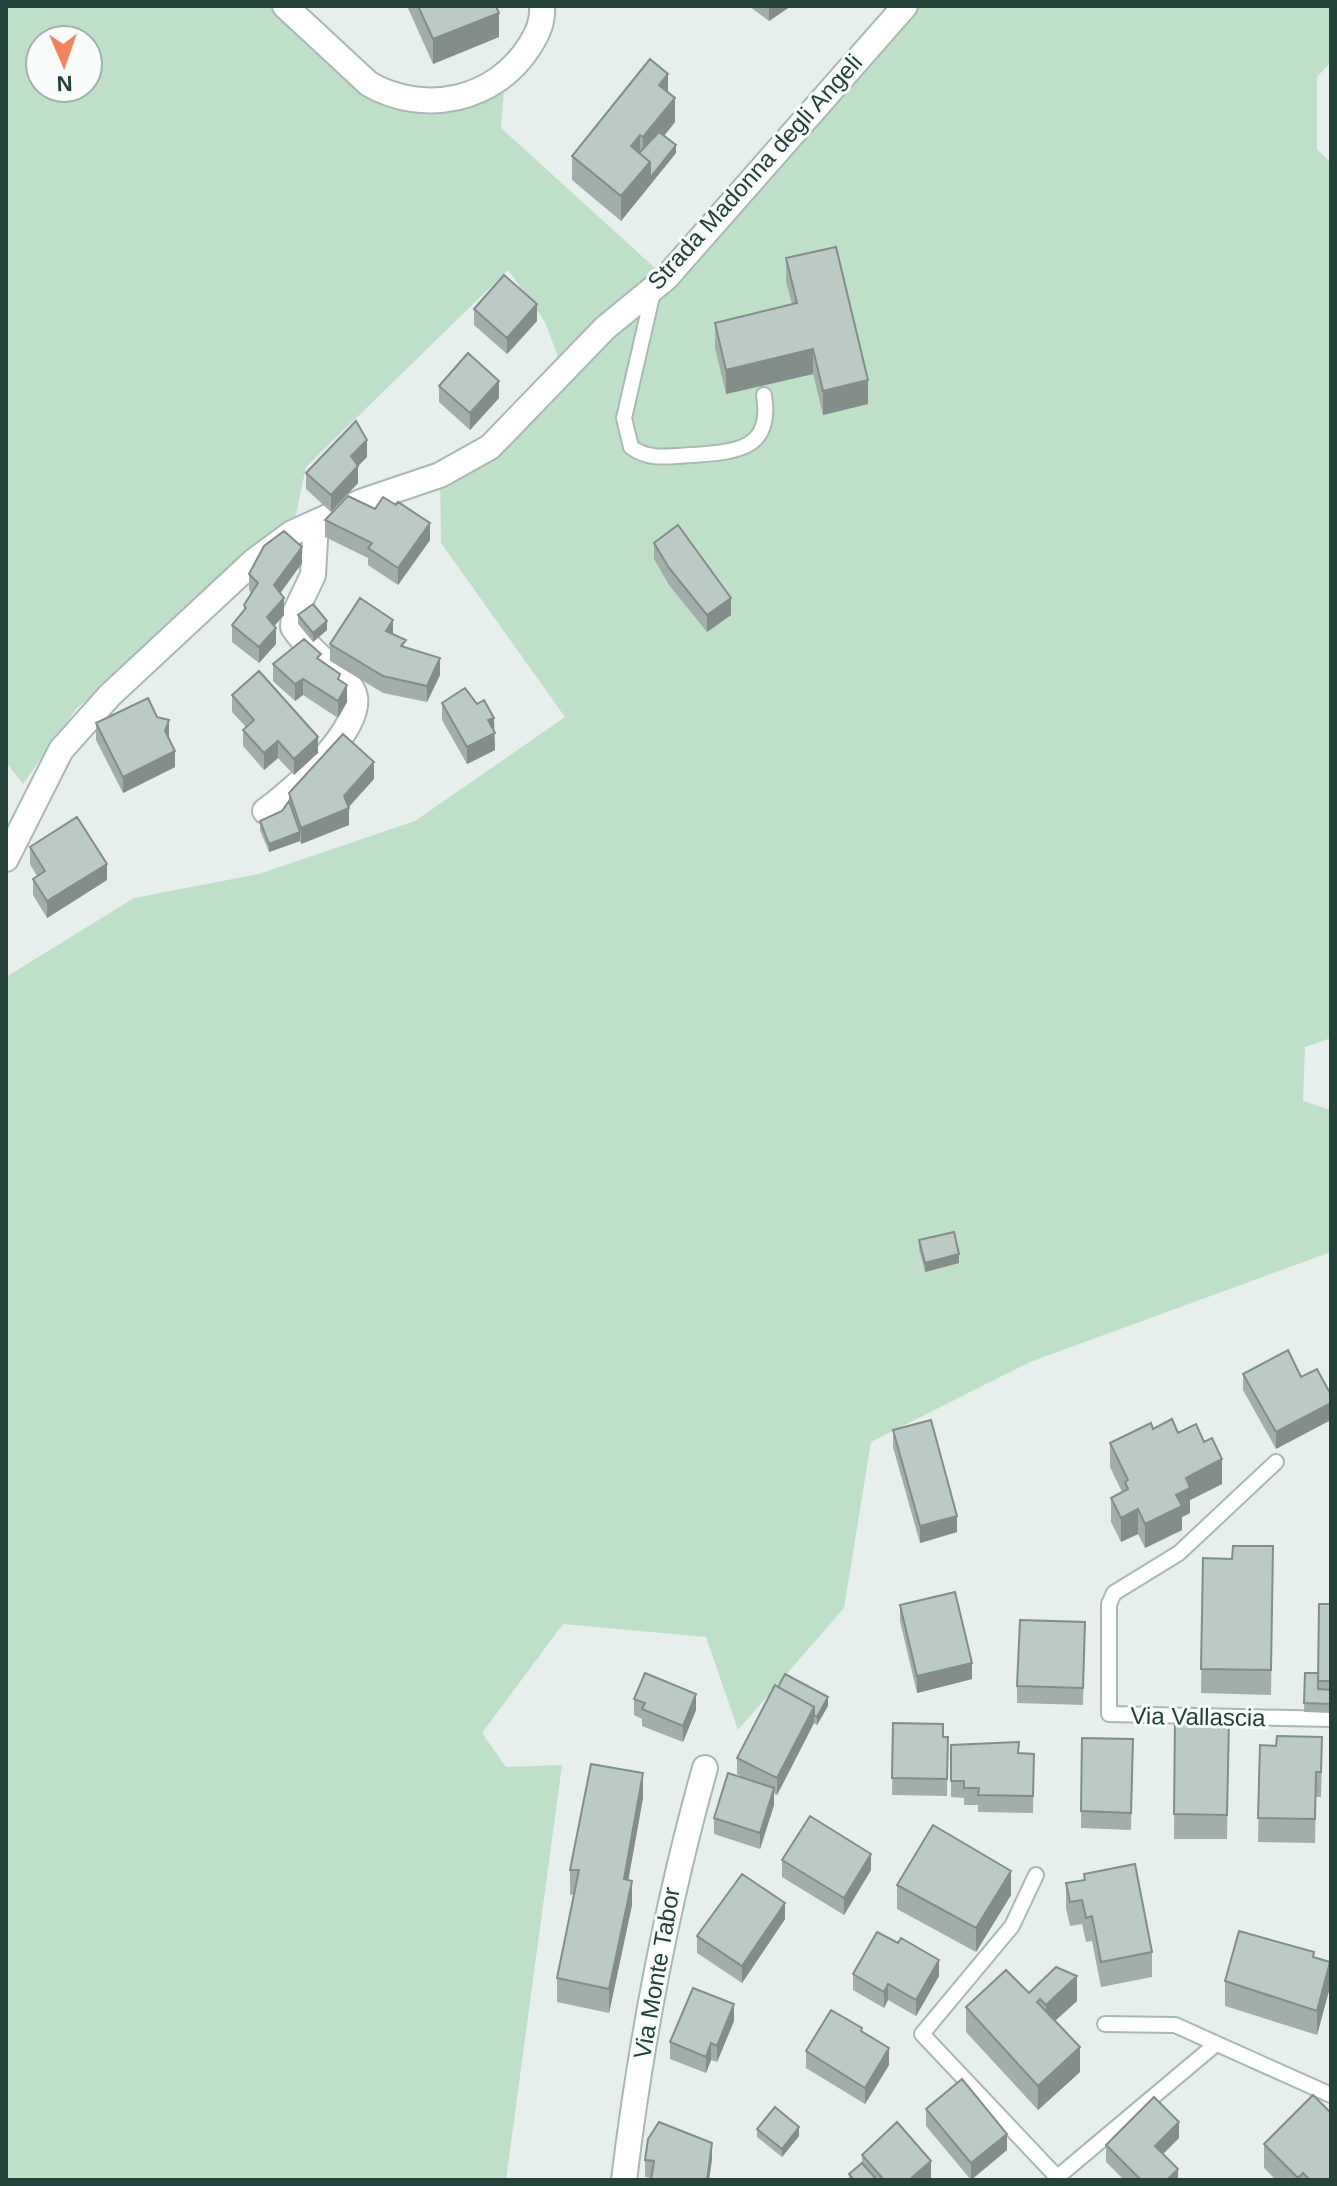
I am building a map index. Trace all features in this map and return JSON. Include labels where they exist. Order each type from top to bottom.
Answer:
[{"type":"street","points":[[285,6],[369,84],[385,94],[432,100],[463,97],[511,72],[537,34],[542,6]]},
{"type":"street","name":"Strada Madonna degli Angeli","points":[[6,859],[52,766],[91,714],[254,561],[292,533],[475,459],[516,424],[605,328],[655,288],[905,6]]},
{"type":"street","points":[[265,811],[300,784],[332,747],[350,722],[356,699],[352,689],[312,651],[293,627],[294,615],[313,575],[316,522]]},
{"type":"street","name":"Via Monte Tabor","points":[[624,2180],[632,2116],[676,1871],[705,1768]]},
{"type":"lane","points":[[655,288],[624,418],[631,447],[658,457],[721,453],[746,447],[756,440],[766,419],[764,395]]},
{"type":"lane","name":"Via Vallascia","points":[[1276,1462],[1179,1553],[1114,1593],[1109,1604],[1109,1714],[1331,1719]]},
{"type":"lane","points":[[1036,1875],[1012,1926],[922,2034],[1056,2179],[1216,2044]]},
{"type":"lane","points":[[1105,2024],[1175,2025],[1331,2095]]},
{"type":"green space","points":[[6,6],[285,6],[407,99],[505,78],[501,128],[666,278],[905,6],[1331,6],[1331,62],[1317,77],[1317,149],[1331,163],[1331,1038],[1305,1047],[1303,1101],[1331,1110],[1331,1252],[1030,1362],[871,1442],[844,1608],[738,1730],[706,1637],[563,1624],[482,1733],[506,1767],[562,1765],[506,2180],[6,2180],[6,977],[134,898],[259,874],[415,821],[565,717],[441,543],[440,475],[563,370],[545,322],[508,270],[306,467],[292,533],[77,708],[23,784],[6,762]]},
{"type":"building","points":[[418,6],[496,6],[499,13],[433,39]]},
{"type":"building","points":[[650,59],[668,74],[659,85],[675,98],[643,137],[640,135],[631,146],[650,162],[621,196],[572,156]]},
{"type":"building","points":[[659,132],[676,145],[650,178],[650,162],[639,153]]},
{"type":"building","points":[[836,247],[868,380],[823,391],[813,349],[726,370],[715,323],[797,303],[786,258]]},
{"type":"building","points":[[504,275],[537,304],[507,338],[474,309]]},
{"type":"building","points":[[468,353],[499,381],[470,413],[439,386]]},
{"type":"building","points":[[356,421],[367,440],[351,456],[358,466],[331,495],[306,473]]},
{"type":"building","points":[[348,496],[375,509],[383,497],[396,505],[398,502],[430,523],[398,568],[368,548],[372,543],[325,520]]},
{"type":"building","points":[[678,525],[731,598],[707,615],[669,568],[654,543]]},
{"type":"building","points":[[284,531],[302,547],[274,585],[284,598],[267,617],[276,628],[259,647],[232,625],[246,608],[244,605],[258,583],[249,574],[264,546]]},
{"type":"building","points":[[360,598],[393,620],[386,631],[406,640],[401,646],[440,658],[427,686],[383,676],[330,644]]},
{"type":"building","points":[[313,604],[327,621],[313,633],[298,615]]},
{"type":"building","points":[[304,639],[321,654],[317,658],[340,674],[338,679],[347,685],[338,701],[303,679],[295,684],[273,664]]},
{"type":"building","points":[[259,671],[318,737],[294,759],[278,741],[264,753],[243,730],[254,720],[232,695]]},
{"type":"building","points":[[465,688],[477,704],[484,700],[494,718],[488,720],[495,733],[467,747],[442,703]]},
{"type":"building","points":[[148,698],[157,717],[169,720],[165,731],[175,751],[123,777],[96,723]]},
{"type":"building","points":[[343,734],[374,762],[344,796],[349,808],[301,828],[289,793]]},
{"type":"building","points":[[289,801],[300,832],[269,844],[260,821],[282,811]]},
{"type":"building","points":[[77,817],[107,864],[47,901],[33,879],[45,871],[30,847]]},
{"type":"building","points":[[954,1232],[959,1254],[925,1263],[919,1240]]},
{"type":"building","points":[[1288,1350],[1301,1377],[1317,1369],[1331,1395],[1331,1403],[1276,1432],[1243,1374]]},
{"type":"building","points":[[1172,1419],[1178,1433],[1196,1424],[1204,1442],[1212,1438],[1222,1459],[1186,1478],[1190,1488],[1176,1495],[1182,1506],[1145,1524],[1138,1509],[1121,1518],[1111,1498],[1128,1489],[1125,1482],[1128,1480],[1110,1443],[1151,1423],[1153,1429]]},
{"type":"building","points":[[931,1420],[957,1516],[920,1526],[893,1430]]},
{"type":"building","points":[[1233,1546],[1273,1546],[1271,1670],[1201,1669],[1203,1558],[1232,1559]]},
{"type":"building","points":[[955,1592],[972,1663],[917,1676],[900,1605]]},
{"type":"building","points":[[1319,1604],[1331,1604],[1331,1681],[1318,1681]]},
{"type":"building","points":[[1020,1620],[1085,1622],[1083,1688],[1017,1686]]},
{"type":"building","points":[[645,1673],[696,1694],[683,1726],[642,1709],[645,1703],[634,1699]]},
{"type":"building","points":[[1305,1673],[1318,1673],[1318,1689],[1331,1690],[1331,1704],[1304,1703]]},
{"type":"building","points":[[785,1674],[828,1697],[817,1717],[814,1707],[778,1687]]},
{"type":"building","points":[[775,1685],[814,1707],[777,1778],[737,1758]]},
{"type":"building","points":[[1175,1720],[1229,1721],[1227,1815],[1174,1814]]},
{"type":"building","points":[[893,1723],[943,1724],[943,1737],[948,1737],[947,1779],[892,1778]]},
{"type":"building","points":[[1277,1736],[1322,1737],[1321,1772],[1316,1772],[1315,1819],[1258,1818],[1260,1745],[1276,1746]]},
{"type":"building","points":[[1082,1738],[1133,1739],[1131,1813],[1081,1811]]},
{"type":"building","points":[[1019,1742],[1018,1753],[1034,1754],[1033,1796],[978,1795],[979,1788],[964,1788],[964,1781],[951,1781],[951,1745]]},
{"type":"building","points":[[591,1764],[643,1773],[624,1879],[632,1881],[609,1989],[557,1978],[579,1870],[570,1870]]},
{"type":"building","points":[[728,1773],[774,1788],[760,1833],[714,1818]]},
{"type":"building","points":[[810,1816],[871,1854],[844,1898],[782,1860]]},
{"type":"building","points":[[933,1825],[1011,1871],[976,1928],[897,1885]]},
{"type":"building","points":[[1135,1864],[1152,1952],[1101,1962],[1092,1916],[1086,1918],[1082,1900],[1070,1902],[1066,1883],[1085,1880],[1084,1874]]},
{"type":"building","points":[[742,1874],[785,1903],[742,1966],[697,1936]]},
{"type":"building","points":[[1239,1931],[1314,1952],[1313,1957],[1330,1962],[1317,2011],[1225,1981]]},
{"type":"building","points":[[877,1932],[898,1943],[901,1938],[939,1960],[916,2000],[888,1984],[884,1992],[853,1974]]},
{"type":"building","points":[[1056,1967],[1077,1976],[1046,2005],[1040,1999],[1037,2002],[1080,2047],[1038,2086],[966,2007],[1006,1970],[1029,1993]]},
{"type":"building","points":[[693,1988],[734,2004],[717,2046],[711,2043],[706,2057],[670,2042]]},
{"type":"building","points":[[831,2010],[889,2048],[865,2088],[806,2051]]},
{"type":"building","points":[[962,2079],[1007,2134],[971,2163],[926,2109]]},
{"type":"building","points":[[1313,2095],[1331,2113],[1331,2180],[1310,2180],[1303,2173],[1298,2178],[1264,2144]]},
{"type":"building","points":[[1154,2097],[1179,2122],[1155,2146],[1178,2169],[1167,2180],[1141,2180],[1106,2145]]},
{"type":"building","points":[[775,2107],[799,2127],[782,2149],[757,2129]]},
{"type":"building","points":[[659,2122],[712,2143],[707,2180],[651,2180],[654,2161],[645,2160],[648,2139]]},
{"type":"building","points":[[897,2122],[931,2161],[909,2180],[884,2180],[862,2155]]},
{"type":"building","points":[[862,2163],[877,2180],[854,2180],[849,2174]]}]
